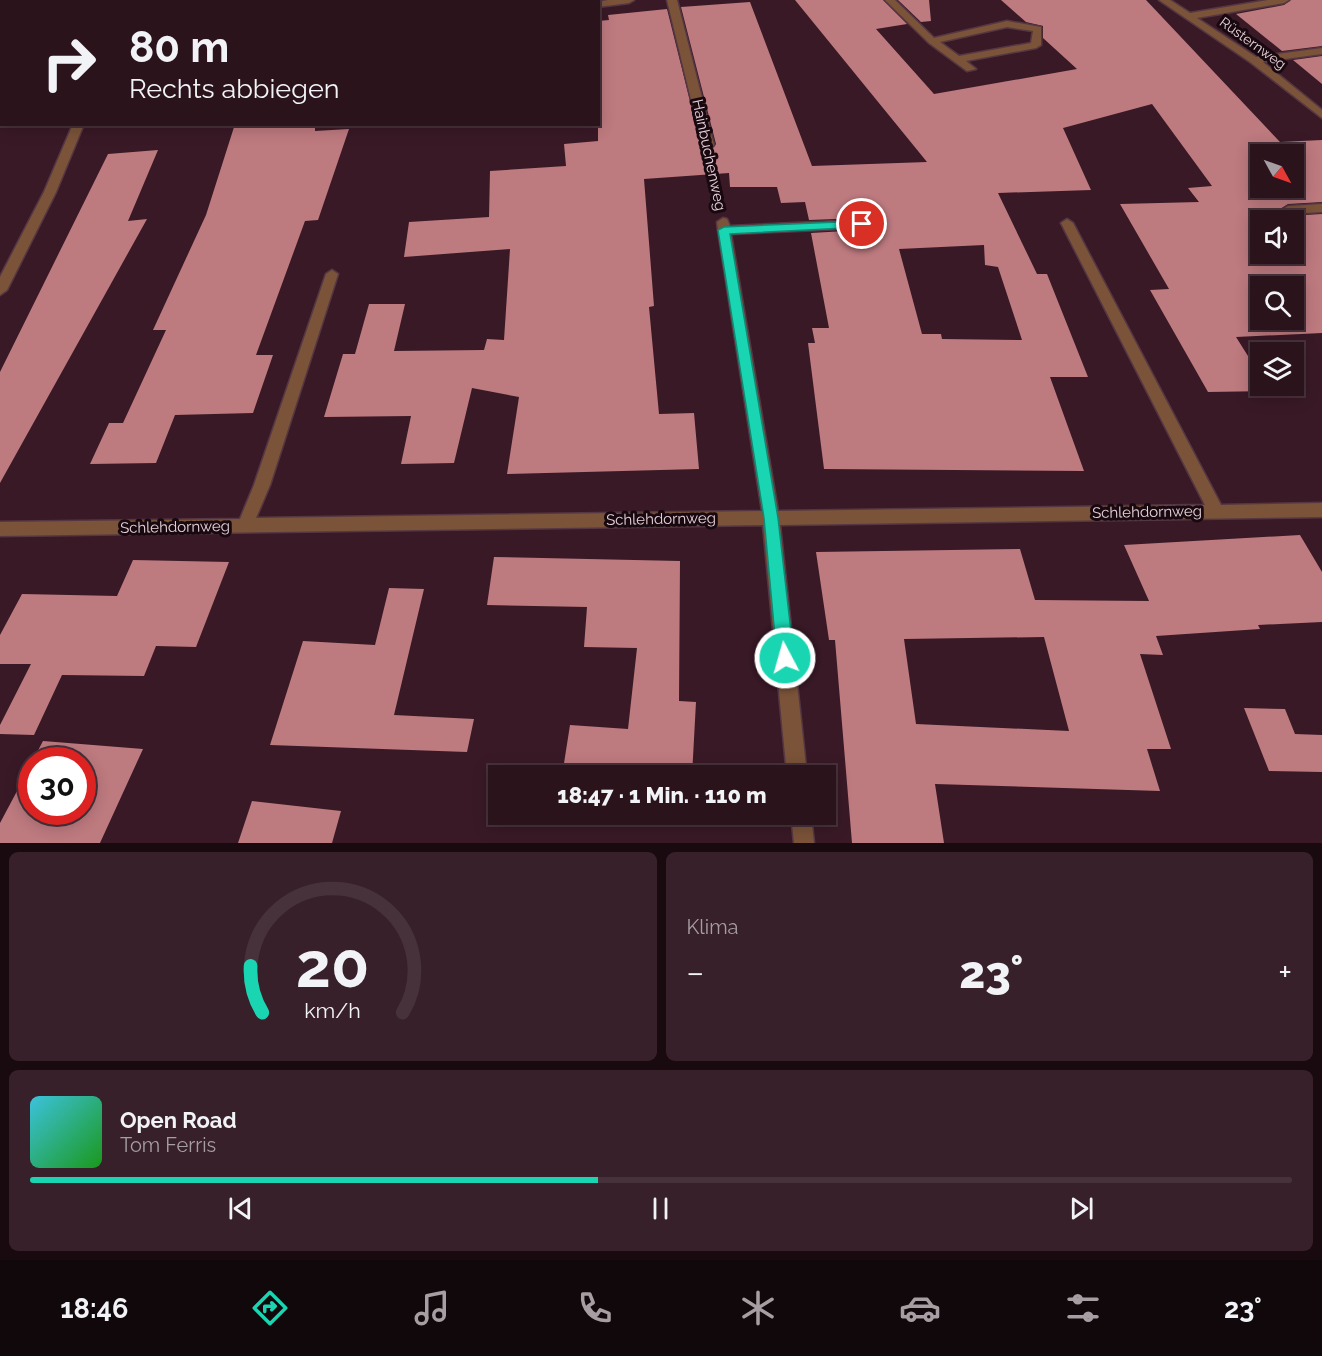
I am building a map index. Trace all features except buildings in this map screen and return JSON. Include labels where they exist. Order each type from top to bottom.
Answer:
[{"type":"street","points":[[600,4],[629,0]]},
{"type":"street","name":"Hainbuchenweg","points":[[672,0],[708,145]]},
{"type":"street","points":[[890,0],[933,41],[972,69]]},
{"type":"street","name":"Rüsternweg","points":[[1164,0],[1254,60],[1322,115]]},
{"type":"street","points":[[1189,16],[1284,0]]},
{"type":"street","points":[[933,41],[1007,24],[1038,29],[1035,45],[957,59]]},
{"type":"street","points":[[1254,60],[1322,51]]},
{"type":"street","points":[[0,291],[50,192],[78,126]]},
{"type":"street","points":[[1288,210],[1322,208]]},
{"type":"street","points":[[1067,223],[1216,511]]},
{"type":"street","points":[[723,226],[862,224]]},
{"type":"street","name":"Hainbuchenweg","points":[[723,226],[771,518],[796,765]]},
{"type":"street","points":[[245,526],[262,484],[332,274]]},
{"type":"street","name":"Schlehdornweg","points":[[0,529],[1322,510]]},
{"type":"street","points":[[802,825],[804,843]]},
{"type":"path","name":"Hainbuchenweg","points":[[708,145],[723,226]]},
{"type":"route","points":[[785,658],[771,518],[724,230],[862,224]]}]
